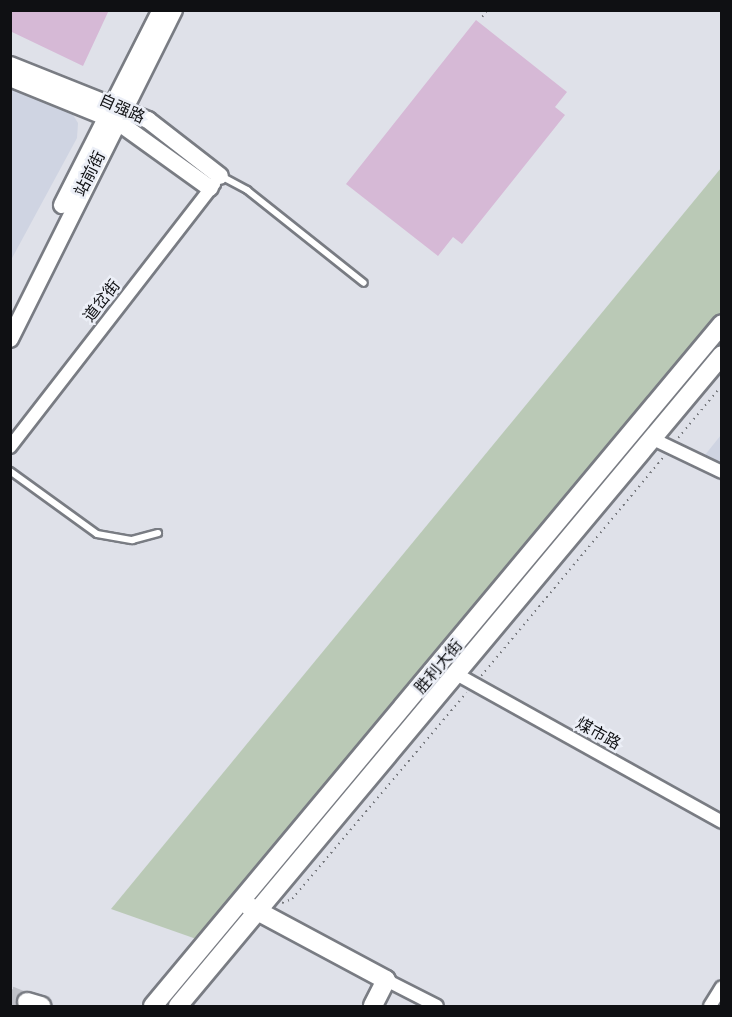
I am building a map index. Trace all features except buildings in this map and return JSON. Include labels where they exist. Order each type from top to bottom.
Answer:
[{"type":"main road","name":"站前街","points":[[10,339],[161,10]]},
{"type":"main road","name":"站前街","points":[[10,317],[114,113],[174,10]]},
{"type":"main road","name":"自强路","points":[[10,65],[114,113],[215,182]]},
{"type":"main road","name":"自强路","points":[[10,78],[114,113]]},
{"type":"main road","name":"胜利大街","points":[[156,1003],[722,324]]},
{"type":"main road","name":"胜利大街","points":[[180,1005],[259,912],[466,679],[652,439],[722,355]]},
{"type":"main road","points":[[242,902],[386,980],[373,1006]]},
{"type":"street","name":"道岔街","points":[[10,447],[215,182]]},
{"type":"street","points":[[652,439],[722,472]]},
{"type":"street","name":"煤市路","points":[[466,679],[722,822]]},
{"type":"street","points":[[386,980],[437,1006]]},
{"type":"street","points":[[710,1006],[722,987]]},
{"type":"lane","points":[[215,182],[247,190],[364,283]]},
{"type":"lane","points":[[10,471],[97,534],[132,540],[158,533]]},
{"type":"path","points":[[482,17],[487,10]]},
{"type":"path","points":[[281,903],[292,899],[466,679],[671,447],[722,385]]},
{"type":"shaded area","points":[[11,87],[70,110],[78,123],[77,138],[11,260]]},
{"type":"shaded area","points":[[721,435],[721,463],[705,455]]},
{"type":"green space","points":[[721,168],[721,315],[202,941],[111,909]]},
{"type":"tunnel","points":[[10,995],[27,1002]]}]
